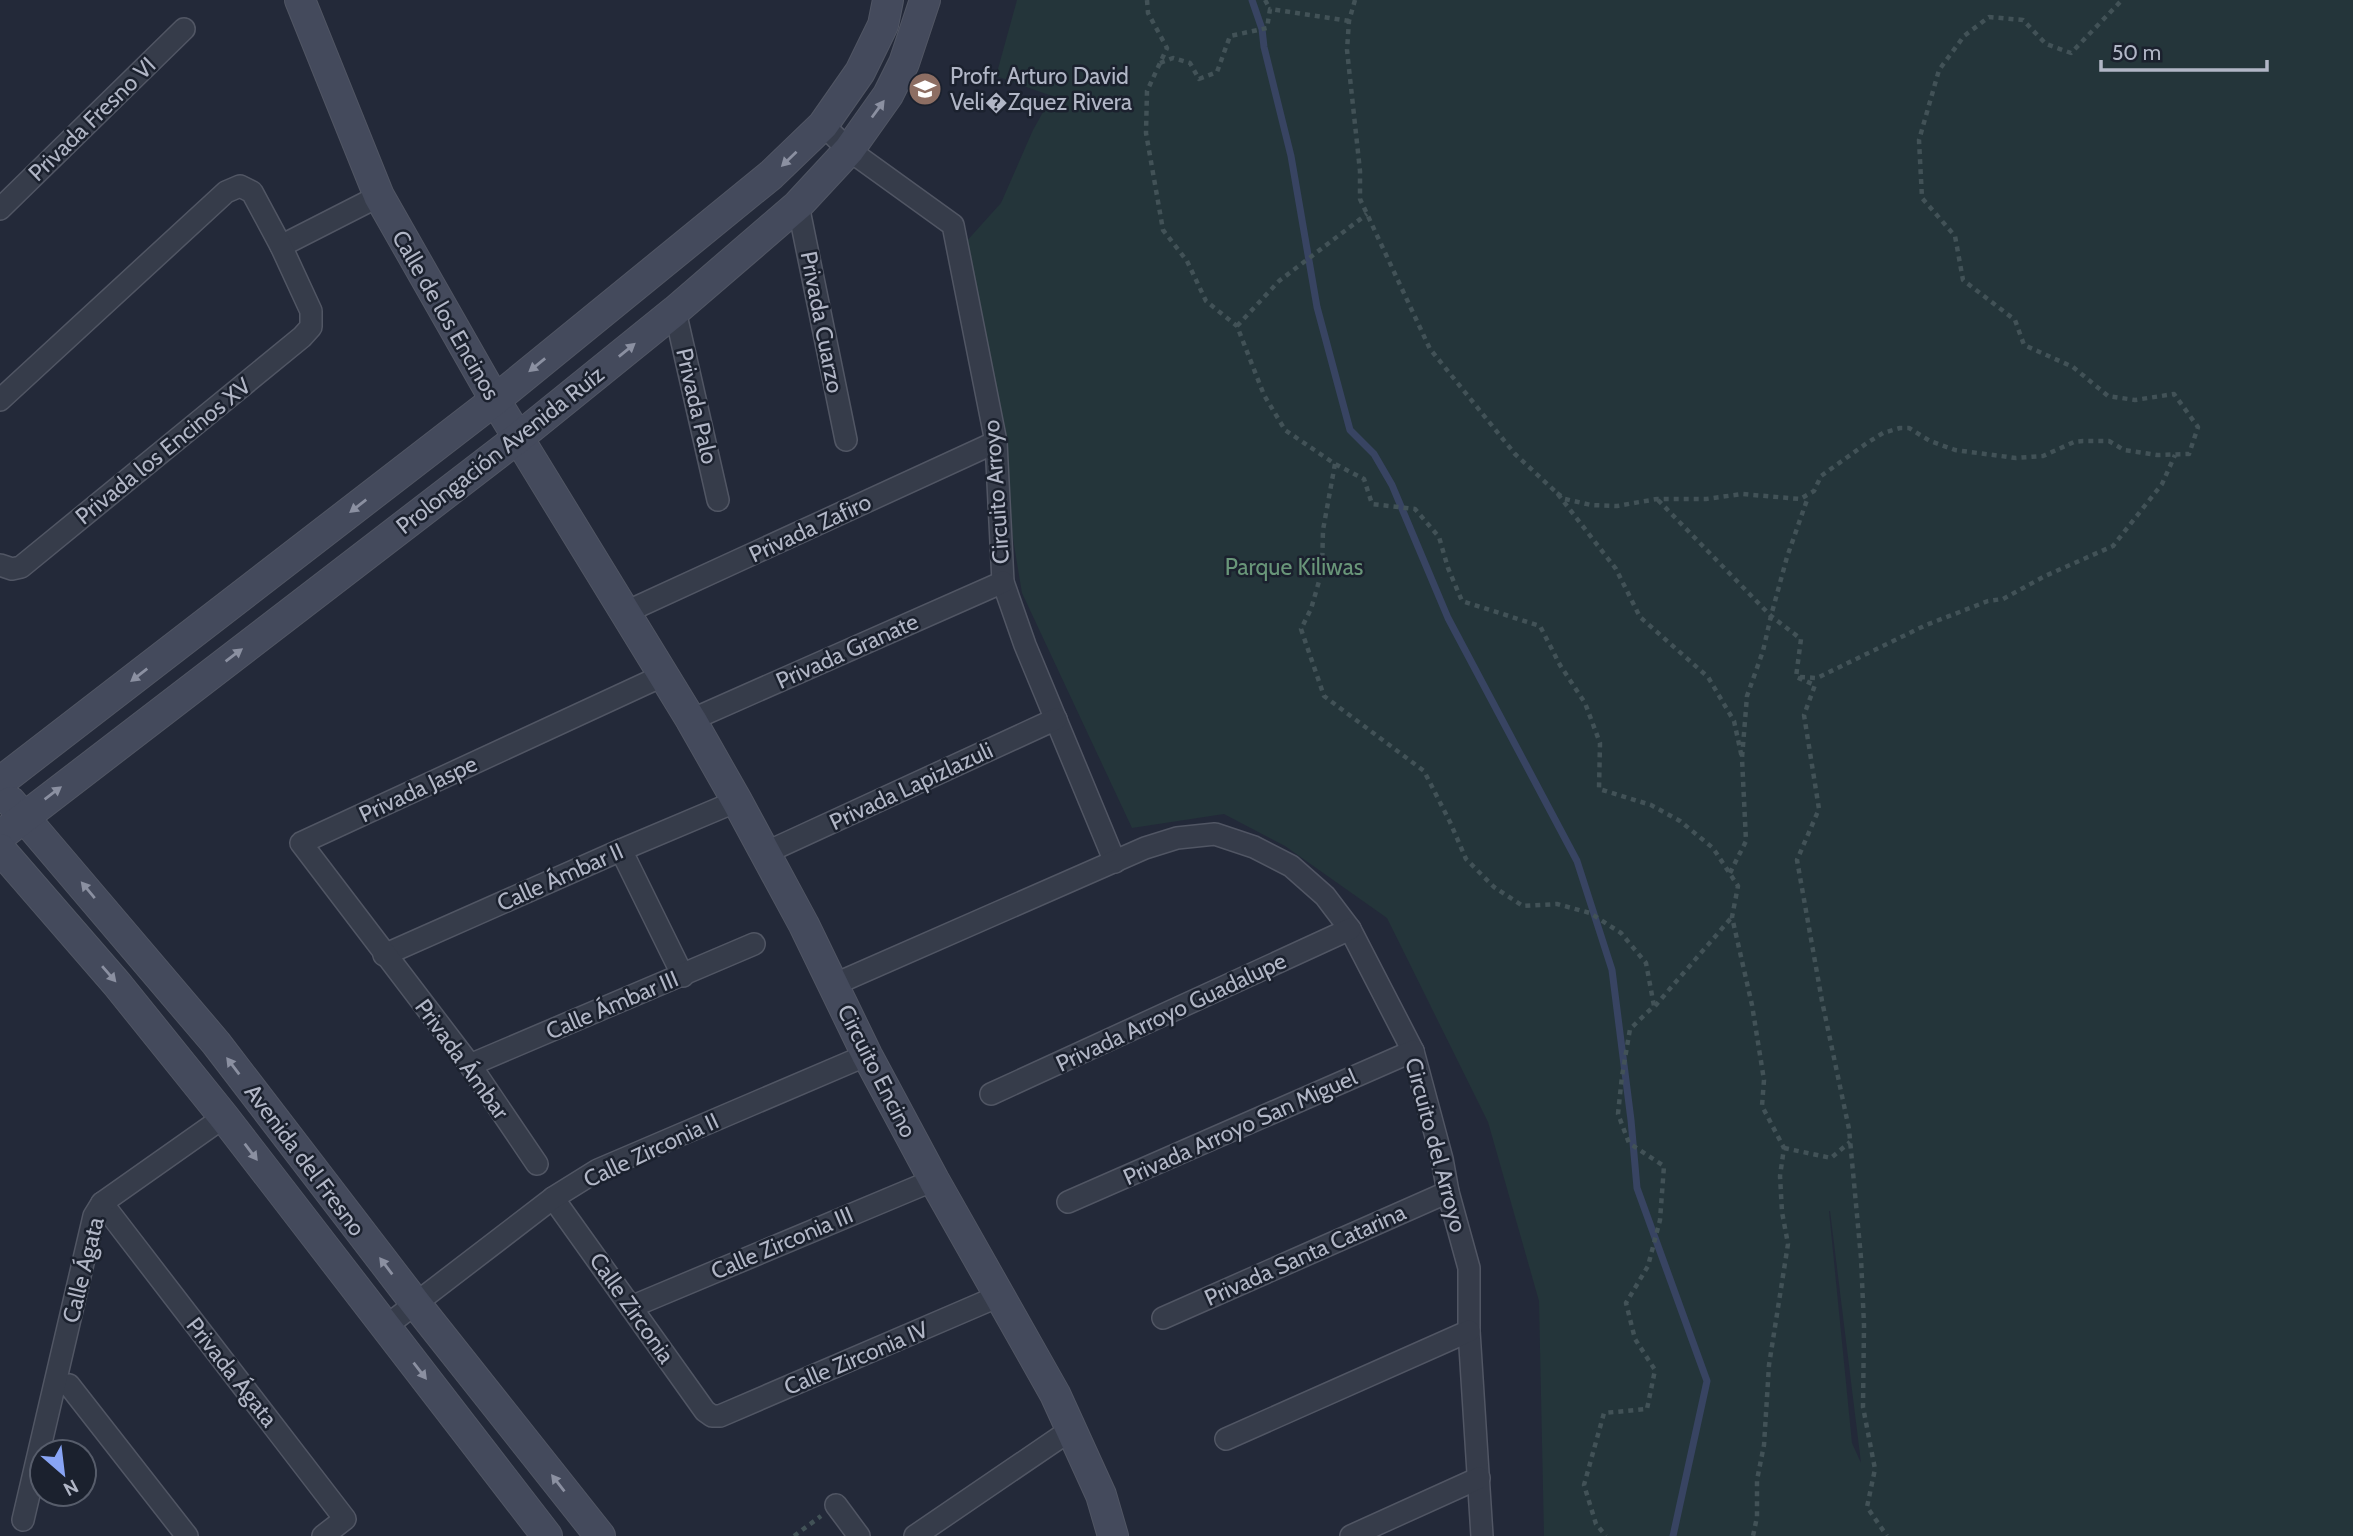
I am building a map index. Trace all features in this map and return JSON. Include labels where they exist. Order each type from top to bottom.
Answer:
[{"type":"street","name":"Calle de los Encinos","points":[[300,0],[379,196],[495,400],[624,613]]},
{"type":"street","name":"Prolongación Avenida Ruíz","points":[[0,782],[495,400],[771,175],[823,125],[860,72],[883,25],[888,0]]},
{"type":"street","name":"Prolongación Avenida Ruíz","points":[[0,836],[518,438],[675,311],[798,205],[849,150],[888,95],[904,63],[925,0]]},
{"type":"street","name":"Privada Fresno VI","points":[[0,209],[184,29]]},
{"type":"street","name":"Circuito Arroyo","points":[[823,125],[849,150],[953,225],[996,442],[1003,582],[1025,645],[1115,862]]},
{"type":"street","points":[[0,400],[226,192],[240,186],[252,192],[281,246],[379,196]]},
{"type":"street","name":"Privada Cuarzo","points":[[798,205],[846,440]]},
{"type":"street","name":"Privada los Encinos XV","points":[[6,567],[21,567],[311,327],[311,311],[281,246]]},
{"type":"street","name":"Privada Palo","points":[[675,311],[718,500]]},
{"type":"street","name":"Privada Zafiro","points":[[624,613],[996,442]]},
{"type":"street","name":"Privada Granate","points":[[691,720],[1003,582]]},
{"type":"street","name":"Circuito Encino","points":[[624,613],[691,720],[737,801],[934,1180],[1055,1394],[1101,1495],[1113,1536]]},
{"type":"street","name":"Privada Jaspe","points":[[384,955],[301,843],[662,676]]},
{"type":"street","name":"Privada Lapizlazuli","points":[[765,853],[1056,719]]},
{"type":"street","name":"Avenida del Fresno","points":[[0,791],[24,815],[216,1043],[416,1304],[600,1536]]},
{"type":"street","name":"Calle Ámbar II","points":[[384,955],[737,801]]},
{"type":"street","name":"Circuito del Arroyo","points":[[833,985],[1115,862],[1177,838],[1215,834],[1254,847],[1291,866],[1325,896],[1350,929],[1413,1051],[1469,1268],[1469,1331],[1482,1536]]},
{"type":"street","name":"Avenida del Fresno","points":[[0,849],[117,984],[224,1117],[547,1536]]},
{"type":"street","points":[[621,850],[683,976]]},
{"type":"street","name":"Privada Arroyo Guadalupe","points":[[991,1094],[1350,929]]},
{"type":"street","name":"Calle Ámbar III","points":[[470,1065],[754,944]]},
{"type":"street","name":"Privada Ámbar","points":[[384,955],[470,1065],[537,1164]]},
{"type":"street","name":"Privada Arroyo San Miguel","points":[[1068,1202],[1413,1051]]},
{"type":"street","name":"Calle Zirconia II","points":[[385,1327],[553,1198],[598,1170],[867,1055]]},
{"type":"street","name":"Calle Ágata","points":[[23,1520],[94,1216],[102,1203],[224,1117]]},
{"type":"street","name":"Calle Zirconia III","points":[[631,1307],[934,1180]]},
{"type":"street","name":"Privada Santa Catarina","points":[[1163,1318],[1448,1192]]},
{"type":"street","name":"Calle Zirconia","points":[[553,1198],[705,1411],[712,1416]]},
{"type":"street","name":"Privada Ágata","points":[[102,1203],[345,1519],[323,1536]]},
{"type":"street","name":"Calle Zirconia IV","points":[[712,1416],[720,1416],[999,1296]]},
{"type":"street","points":[[1226,1439],[1469,1331]]},
{"type":"street","points":[[69,1385],[187,1536]]},
{"type":"street","points":[[915,1536],[1072,1429]]},
{"type":"street","points":[[1351,1536],[1479,1478]]},
{"type":"street","points":[[836,1504],[859,1536]]},
{"type":"path","points":[[1147,0],[1148,13],[1167,48],[1147,90],[1146,133],[1163,230],[1187,261],[1206,302],[1237,326],[1264,395],[1285,430],[1335,464],[1364,479],[1372,504],[1415,509],[1438,537],[1462,601],[1540,625],[1560,665],[1585,703],[1600,743],[1599,789],[1651,805],[1681,821],[1713,848],[1738,886],[1732,917],[1752,1005],[1764,1080],[1762,1106],[1784,1147],[1780,1176],[1782,1212],[1788,1244],[1769,1364],[1765,1446],[1757,1480],[1753,1536]]},
{"type":"path","points":[[1159,64],[1173,58],[1190,63],[1199,79],[1217,72],[1230,36],[1267,28],[1270,9],[1265,0]]},
{"type":"path","points":[[1354,0],[1347,50],[1360,171],[1360,199],[1430,349],[1515,454],[1557,493],[1566,499],[1591,505],[1617,506],[1657,499],[1706,499],[1742,494],[1800,499],[1814,491],[1821,476],[1883,433],[1900,428],[1909,428],[1930,441],[1955,450],[2016,458],[2043,456],[2074,442],[2083,441],[2109,441],[2124,450],[2157,455],[2189,454],[2197,427],[2174,394],[2135,400],[2108,396],[2073,367],[2024,345],[2015,320],[1963,279],[1955,236],[1922,198],[1919,139],[1939,70],[1964,36],[1989,18],[2023,20],[2046,44],[2071,53],[2122,0]]},
{"type":"path","points":[[1270,9],[1349,21]]},
{"type":"path","points":[[1237,326],[1279,281],[1367,214]]},
{"type":"path","points":[[1796,677],[1817,678],[1926,625],[1988,601],[2003,599],[2045,576],[2113,546],[2162,484],[2175,454]]},
{"type":"path","points":[[1335,464],[1323,530],[1322,570],[1311,609],[1301,629],[1324,696],[1424,771],[1465,859],[1494,887],[1523,906],[1557,904],[1590,913],[1621,933],[1646,963],[1654,1006]]},
{"type":"path","points":[[1557,493],[1616,569],[1640,617],[1709,677],[1734,721],[1742,758]]},
{"type":"path","points":[[1730,873],[1746,841],[1742,758],[1747,696],[1809,496]]},
{"type":"path","points":[[1657,499],[1771,616],[1801,639],[1796,677]]},
{"type":"path","points":[[1796,677],[1815,685],[1804,715],[1819,809],[1797,860],[1850,1141],[1861,1258],[1864,1325],[1863,1407],[1875,1469],[1867,1507],[1887,1536]]},
{"type":"path","points":[[1606,1536],[1596,1524],[1584,1485],[1604,1413],[1647,1409],[1655,1370],[1635,1339],[1626,1303],[1650,1257],[1660,1220],[1664,1166],[1629,1143],[1618,1114],[1630,1029],[1654,1006],[1732,917]]},
{"type":"path","points":[[1784,1147],[1830,1158],[1850,1141]]},
{"type":"path","points":[[794,1536],[836,1504]]},
{"type":"green space","name":"Parque Kiliwas","points":[[1017,0],[2353,0],[2353,1536],[1544,1536],[1539,1301],[1488,1122],[1387,918],[1285,846],[1224,814],[1132,828],[1022,593],[964,244],[1001,203],[1033,130],[1052,96],[996,76]],"holes":[[[1830,1211],[1861,1463],[1852,1443]]]},
{"type":"waterway","points":[[1252,0],[1262,29],[1291,156],[1317,307],[1350,430],[1374,454],[1392,485],[1448,618],[1577,861],[1612,970],[1637,1188],[1707,1381],[1673,1536]]},
{"type":"place","name":"Profr. Arturo David Veli�Zquez Rivera","points":[[925,89]]}]
